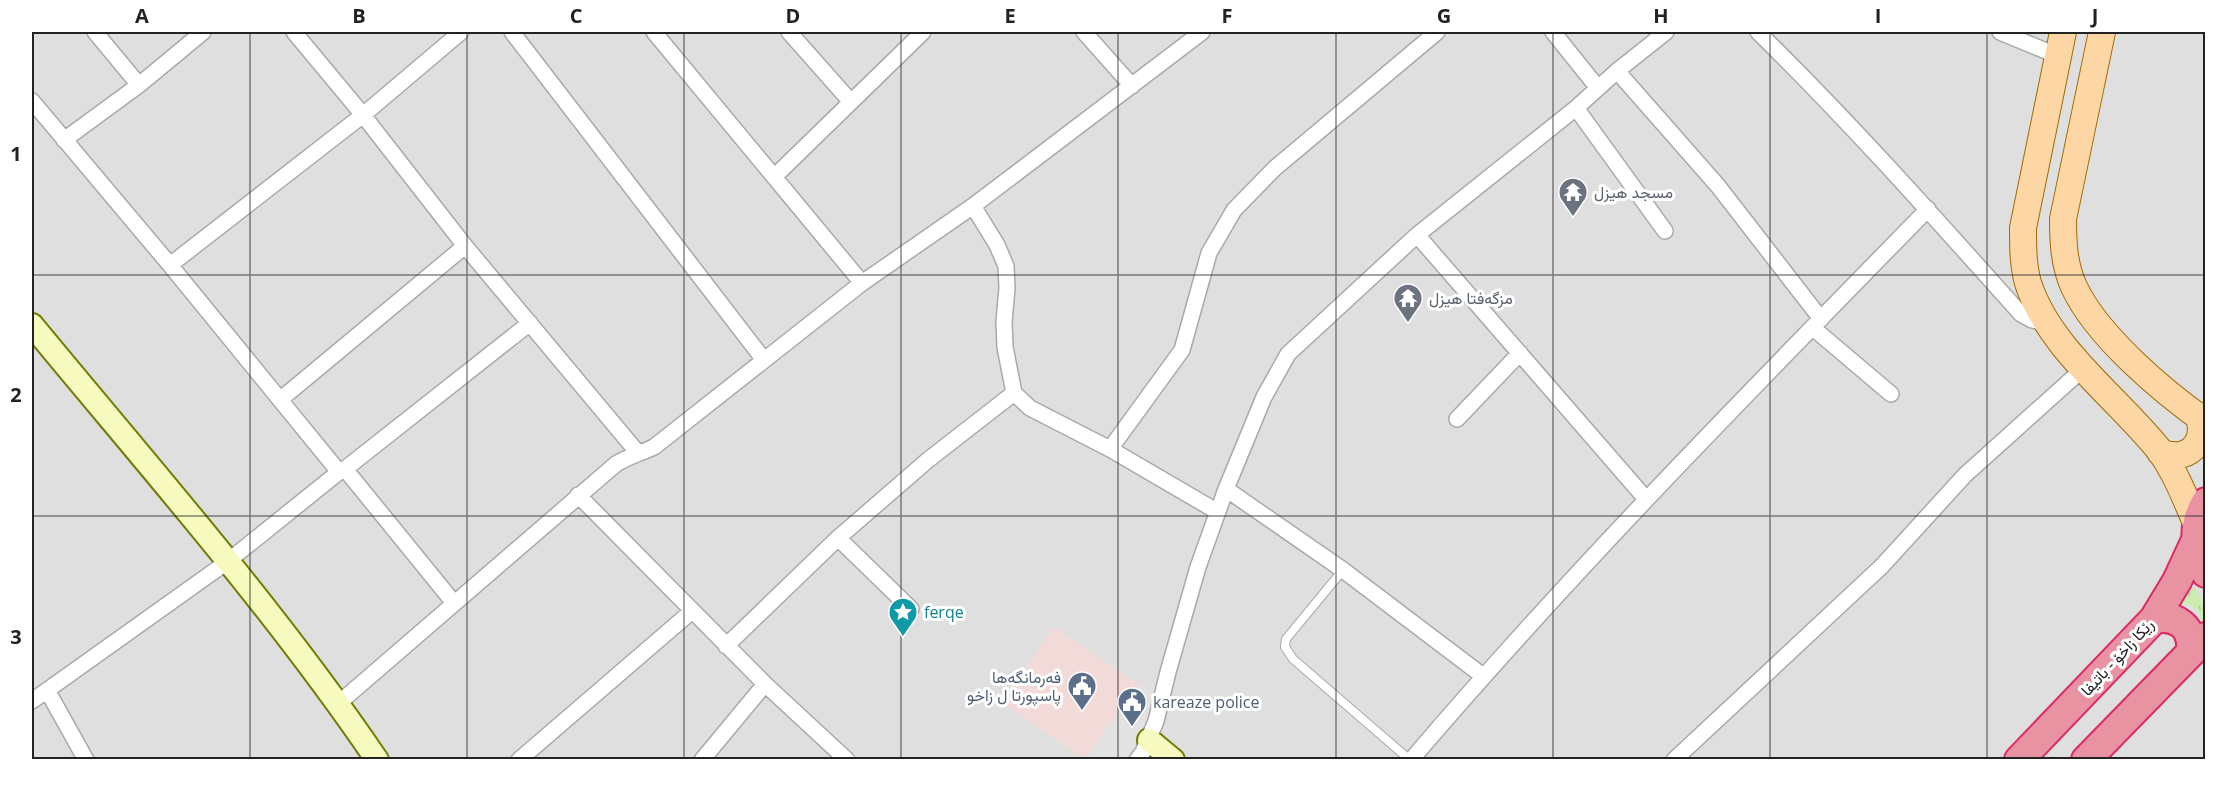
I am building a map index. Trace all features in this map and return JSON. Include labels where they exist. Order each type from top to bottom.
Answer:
[{"type":"highway","points":[[2199,523],[2199,557],[2205,573]]},
{"type":"highway","name":"رێکا زاخۆ - باتیفا","points":[[2019,759],[2154,619],[2177,580],[2199,523]]},
{"type":"highway","points":[[2086,759],[2198,644],[2182,624],[2169,617],[2154,619]]},
{"type":"main road","points":[[2102,32],[2063,219],[2063,243],[2074,285],[2085,308],[2097,324],[2146,372],[2203,416],[2201,434],[2193,449],[2177,456],[2169,456],[2160,452]]},
{"type":"main road","points":[[2060,44],[2023,228],[2023,253],[2028,282],[2046,323],[2160,452],[2199,523]]},
{"type":"street","points":[[94,32],[139,85]]},
{"type":"street","points":[[64,140],[139,85],[203,32]]},
{"type":"street","points":[[294,32],[363,115],[465,246],[638,453]]},
{"type":"street","points":[[170,265],[363,115],[461,32]]},
{"type":"street","points":[[512,32],[764,360]]},
{"type":"street","points":[[654,32],[862,284]]},
{"type":"street","points":[[789,32],[851,102]]},
{"type":"street","points":[[774,177],[923,32]]},
{"type":"street","points":[[1084,32],[1132,86]]},
{"type":"street","points":[[339,704],[616,464],[633,454],[654,447],[862,284],[973,206],[1202,32]]},
{"type":"street","points":[[1552,32],[1598,88]]},
{"type":"street","points":[[1137,759],[1149,740],[1156,721],[1198,567],[1226,489],[1264,397],[1288,354],[1417,234],[1576,108],[1617,71],[1666,32]]},
{"type":"street","points":[[1758,32],[1822,94],[1928,209],[2020,314],[2046,323]]},
{"type":"street","points":[[2000,32],[2060,44]]},
{"type":"street","points":[[1110,449],[1182,350],[1209,253],[1234,210],[1275,168],[1430,34]]},
{"type":"street","points":[[1617,71],[1718,186],[1817,323],[1891,394]]},
{"type":"street","points":[[32,101],[454,603]]},
{"type":"street","points":[[1576,108],[1665,231]]},
{"type":"street","points":[[973,206],[998,245],[1006,266],[1008,288],[1004,322],[1005,347],[1014,393],[1030,408],[1110,449],[1218,512]]},
{"type":"street","points":[[1410,759],[1646,499],[1928,209]]},
{"type":"street","points":[[1417,234],[1646,499]]},
{"type":"street","points":[[281,399],[465,246]]},
{"type":"street","points":[[32,701],[227,562],[530,323]]},
{"type":"street","points":[[32,325],[227,562],[339,704],[377,759]]},
{"type":"street","points":[[1457,419],[1520,353]]},
{"type":"street","points":[[1674,759],[1882,566],[1965,475],[2084,368]]},
{"type":"street","points":[[726,646],[838,538],[928,460],[1014,393]]},
{"type":"street","points":[[1226,489],[1342,570],[1483,676]]},
{"type":"street","points":[[578,495],[726,646],[847,759]]},
{"type":"street","points":[[838,538],[911,609]]},
{"type":"street","points":[[519,759],[692,611]]},
{"type":"street","points":[[702,759],[765,684]]},
{"type":"street","points":[[47,690],[86,759]]},
{"type":"street","points":[[1149,740],[1173,759]]},
{"type":"lane","points":[[1342,570],[1286,639],[1285,647],[1293,659],[1410,759]]},
{"type":"shaded area","points":[[32,32],[2205,32],[2205,759],[32,759]]},
{"type":"shaded area","points":[[1054,627],[1139,685],[1084,759],[1001,702]]},
{"type":"shaded area","points":[[1139,685],[1162,699],[1137,759],[1084,760]]},
{"type":"green space","points":[[2195,587],[2205,606],[2205,626],[2202,624],[2199,612],[2188,604],[2175,605]]},
{"type":"place","name":"مسجد هيزل","points":[[1573,218]]},
{"type":"place","name":"مزگەفتا هیزل","points":[[1408,324]]},
{"type":"place","name":"ferqe","points":[[903,638]]},
{"type":"place","name":"فەرمانگەها پاسپورتا ل زاخو","points":[[1082,712]]},
{"type":"place","name":"kareaze police","points":[[1132,728]]}]
